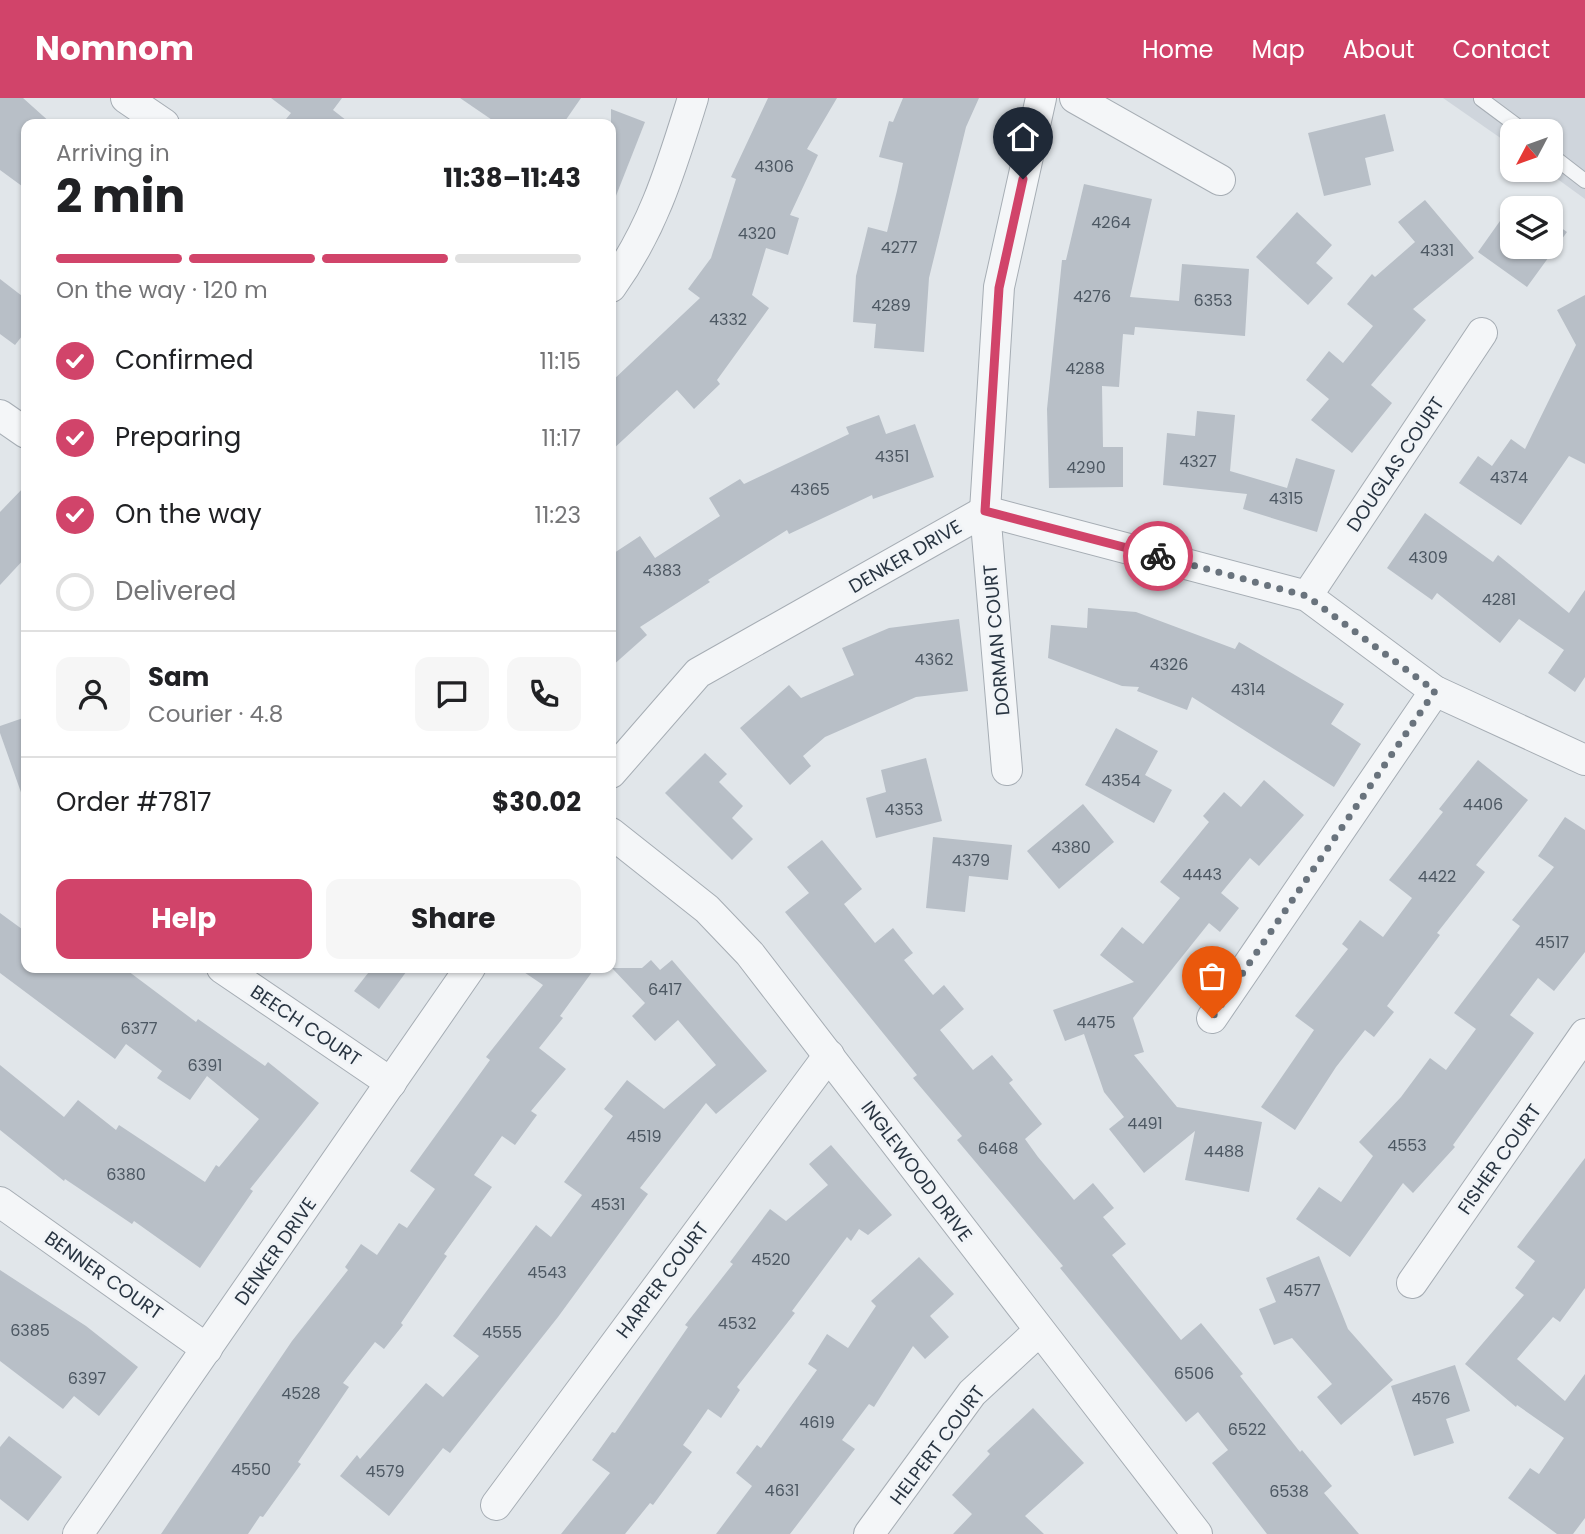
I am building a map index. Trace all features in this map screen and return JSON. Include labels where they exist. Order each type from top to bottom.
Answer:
[{"type":"street","points":[[126,98],[157,119]]},
{"type":"street","points":[[616,280],[635,254],[663,192],[693,98]]},
{"type":"street","name":"DORMAN COURT","points":[[1007,770],[985,511],[999,288],[1041,98]]},
{"type":"street","points":[[1075,98],[1220,180]]},
{"type":"street","name":"DOUGLAS COURT","points":[[1307,596],[1482,333]]},
{"type":"street","name":"DENKER DRIVE","points":[[616,767],[698,673],[985,511],[1307,596],[1435,691],[1585,760]]},
{"type":"street","points":[[1212,1018],[1435,691]]},
{"type":"street","name":"INGLEWOOD DRIVE","points":[[616,837],[707,909],[750,954],[1197,1534]]},
{"type":"street","name":"BEECH COURT","points":[[229,973],[391,1083]]},
{"type":"street","name":"DENKER DRIVE","points":[[78,1534],[467,973]]},
{"type":"street","name":"FISHER COURT","points":[[1412,1283],[1585,1034]]},
{"type":"street","name":"HARPER COURT","points":[[496,1505],[829,1055]]},
{"type":"street","name":"BENNER COURT","points":[[0,1202],[207,1349]]},
{"type":"street","name":"HELPERT COURT","points":[[869,1534],[972,1393],[1039,1331]]},
{"type":"lane","points":[[1481,98],[1508,119]]},
{"type":"lane","points":[[1563,164],[1585,181]]},
{"type":"shaded area","points":[[1443,98],[1585,98],[1585,199],[1562,182],[1563,119],[1500,119],[1500,138]]},
{"type":"building","points":[[0,98],[23,98],[46,119],[21,119],[21,185],[0,170]]},
{"type":"building","points":[[271,98],[342,98],[333,110],[345,119],[286,119],[291,113]]},
{"type":"building","points":[[460,98],[581,98],[566,119],[491,119]]},
{"type":"building","points":[[768,98],[837,98],[807,149],[818,155],[790,215],[799,218],[788,255],[766,248],[752,295],[769,308],[717,380],[720,384],[694,409],[677,390],[616,446],[616,377],[700,298],[688,289],[711,258],[736,179],[731,177]]},
{"type":"building","points":[[903,98],[979,98],[966,127],[929,278],[924,352],[874,348],[876,324],[853,322],[856,276],[868,227],[887,232],[897,191],[903,163],[879,157],[889,121],[893,122]]},
{"type":"building","points":[[611,109],[645,122],[616,196],[616,119],[611,119]]},
{"type":"building","points":[[1385,114],[1394,151],[1365,158],[1371,185],[1324,196],[1308,133]]},
{"type":"building","points":[[1084,184],[1152,199],[1130,297],[1179,301],[1182,264],[1249,269],[1245,336],[1135,327],[1134,335],[1123,334],[1119,387],[1102,386],[1103,447],[1123,447],[1123,487],[1049,488],[1047,409],[1062,260],[1066,260]]},
{"type":"building","points":[[1425,200],[1474,258],[1413,309],[1426,320],[1371,385],[1392,403],[1352,453],[1311,420],[1329,399],[1306,380],[1329,351],[1343,363],[1373,326],[1347,304],[1372,274],[1375,277],[1415,242],[1398,222]]},
{"type":"building","points":[[1297,212],[1332,245],[1316,263],[1333,278],[1308,305],[1256,257]]},
{"type":"building","points":[[1500,221],[1500,259],[1547,259],[1527,287],[1478,252]]},
{"type":"building","points":[[0,279],[21,295],[21,337],[15,345],[0,334]]},
{"type":"building","points":[[1585,295],[1585,464],[1569,456],[1521,525],[1459,483],[1478,456],[1492,466],[1511,439],[1525,449],[1576,345],[1557,310]]},
{"type":"building","points":[[1197,411],[1235,415],[1230,471],[1287,488],[1296,458],[1335,470],[1317,532],[1243,509],[1247,494],[1163,485],[1167,433],[1195,436]]},
{"type":"building","points":[[879,415],[886,434],[915,424],[934,477],[873,499],[872,495],[789,534],[787,530],[640,627],[647,635],[616,663],[616,552],[640,536],[655,558],[720,516],[709,498],[740,479],[744,484],[849,434],[846,427]]},
{"type":"building","points":[[21,490],[21,562],[0,585],[0,512]]},
{"type":"building","points":[[1425,513],[1493,562],[1498,555],[1569,613],[1585,590],[1585,677],[1575,692],[1548,673],[1564,650],[1519,619],[1500,643],[1437,593],[1432,600],[1387,568]]},
{"type":"building","points":[[1088,608],[1136,612],[1235,649],[1239,642],[1344,704],[1331,724],[1361,744],[1334,787],[1192,697],[1187,710],[1137,691],[1139,687],[1122,686],[1048,658],[1051,625],[1087,628]]},
{"type":"building","points":[[959,619],[968,691],[916,697],[825,737],[803,756],[811,766],[790,785],[740,728],[789,685],[801,698],[854,675],[842,648],[889,628]]},
{"type":"building","points":[[21,719],[21,792],[0,733],[0,726]]},
{"type":"building","points":[[1116,728],[1158,751],[1145,775],[1172,790],[1154,823],[1085,785]]},
{"type":"building","points":[[705,753],[727,774],[719,782],[743,806],[732,818],[753,839],[732,860],[665,793]]},
{"type":"building","points":[[926,758],[942,821],[876,838],[866,798],[886,792],[881,770]]},
{"type":"building","points":[[1478,760],[1528,800],[1476,865],[1485,872],[1437,933],[1440,935],[1387,1006],[1394,1012],[1374,1037],[1365,1030],[1336,1067],[1295,1130],[1261,1107],[1314,1030],[1295,1016],[1348,949],[1342,944],[1360,920],[1383,937],[1412,898],[1389,880],[1443,812],[1439,809]]},
{"type":"building","points":[[1264,780],[1304,815],[1259,866],[1250,858],[1221,893],[1239,908],[1220,932],[1209,923],[1133,1018],[1144,1052],[1134,1055],[1177,1107],[1262,1122],[1249,1192],[1185,1180],[1195,1131],[1144,1173],[1109,1129],[1124,1117],[1104,1092],[1084,1034],[1065,1041],[1053,1010],[1134,982],[1100,955],[1122,927],[1143,944],[1180,898],[1160,882],[1209,822],[1203,816],[1224,792],[1241,807]]},
{"type":"building","points":[[1083,804],[1114,842],[1059,889],[1027,851]]},
{"type":"building","points":[[1565,817],[1585,830],[1585,952],[1554,991],[1538,978],[1510,1015],[1534,1033],[1453,1145],[1455,1147],[1413,1193],[1403,1183],[1350,1257],[1296,1219],[1319,1187],[1341,1202],[1373,1156],[1359,1142],[1401,1097],[1430,1058],[1446,1070],[1476,1029],[1454,1013],[1520,926],[1512,920],[1554,867],[1538,856]]},
{"type":"building","points":[[933,837],[1012,845],[1008,880],[969,876],[965,912],[926,908]]},
{"type":"building","points":[[822,840],[862,889],[844,904],[875,943],[893,928],[913,953],[904,960],[933,995],[944,985],[964,1009],[940,1030],[973,1070],[992,1055],[1013,1080],[1009,1083],[1042,1124],[1025,1139],[1038,1157],[1074,1200],[1093,1183],[1114,1208],[1103,1217],[1126,1244],[1112,1255],[1181,1340],[1201,1323],[1243,1374],[1240,1376],[1300,1452],[1302,1450],[1332,1486],[1324,1493],[1359,1534],[1267,1534],[1212,1463],[1228,1450],[1198,1412],[1186,1422],[1060,1268],[1063,1266],[957,1140],[962,1136],[913,1078],[917,1075],[785,912],[809,893],[787,867]]},
{"type":"building","points":[[0,913],[21,928],[21,973],[131,973],[196,1022],[198,1019],[265,1066],[268,1062],[319,1103],[250,1189],[253,1191],[200,1268],[134,1221],[132,1224],[65,1179],[64,1181],[0,1130],[0,1065],[64,1117],[78,1100],[116,1130],[119,1125],[205,1182],[216,1165],[219,1167],[259,1119],[207,1076],[190,1100],[157,1078],[162,1071],[126,1044],[115,1059],[0,973]]},
{"type":"building","points":[[651,960],[660,970],[672,960],[767,1071],[716,1114],[706,1103],[640,1188],[648,1194],[558,1317],[450,1453],[443,1448],[389,1516],[340,1476],[357,1455],[360,1459],[426,1383],[443,1397],[479,1356],[453,1336],[536,1225],[551,1237],[582,1195],[564,1182],[613,1116],[604,1109],[627,1080],[664,1109],[716,1065],[678,1020],[655,1041],[632,1016],[645,1003],[616,972],[616,968],[642,968]]},
{"type":"building","points":[[368,973],[405,973],[379,1009],[354,991]]},
{"type":"building","points":[[525,973],[591,973],[560,1016],[563,1018],[539,1048],[566,1069],[531,1111],[537,1115],[515,1145],[502,1136],[474,1175],[492,1187],[444,1254],[447,1256],[401,1323],[403,1325],[384,1349],[375,1342],[343,1383],[349,1387],[298,1462],[301,1464],[248,1534],[161,1534],[292,1341],[348,1270],[345,1267],[361,1244],[377,1255],[399,1223],[407,1228],[435,1189],[410,1171],[490,1060],[486,1057],[543,985]]},
{"type":"building","points":[[831,1145],[892,1215],[868,1235],[859,1229],[851,1241],[847,1237],[792,1311],[795,1313],[737,1387],[740,1390],[721,1418],[708,1409],[683,1445],[692,1452],[653,1505],[650,1503],[625,1534],[561,1534],[610,1473],[592,1460],[612,1432],[615,1433],[688,1327],[685,1325],[733,1264],[730,1262],[770,1209],[786,1221],[828,1185],[809,1164]]},
{"type":"building","points":[[1585,1158],[1585,1288],[1560,1322],[1553,1317],[1517,1359],[1565,1401],[1585,1374],[1585,1518],[1573,1534],[1557,1534],[1508,1498],[1530,1468],[1539,1474],[1564,1438],[1517,1405],[1516,1407],[1465,1364],[1524,1295],[1515,1288],[1535,1261],[1517,1247]]},
{"type":"building","points":[[1319,1256],[1348,1329],[1393,1380],[1341,1425],[1317,1397],[1332,1384],[1292,1338],[1274,1345],[1259,1309],[1276,1302],[1266,1278]]},
{"type":"building","points":[[919,1257],[954,1294],[930,1316],[949,1337],[925,1359],[913,1346],[874,1407],[869,1404],[842,1440],[855,1449],[790,1534],[716,1534],[752,1486],[736,1473],[757,1445],[761,1448],[817,1370],[808,1364],[827,1334],[848,1348],[876,1306],[871,1301]]},
{"type":"building","points":[[0,1270],[86,1326],[138,1367],[99,1416],[74,1396],[63,1409],[0,1361]]},
{"type":"building","points":[[1455,1365],[1470,1411],[1446,1419],[1454,1443],[1414,1456],[1391,1386]]},
{"type":"building","points":[[1033,1408],[1084,1463],[1025,1516],[1044,1534],[953,1534],[972,1514],[952,1495],[990,1454],[987,1451]]},
{"type":"building","points":[[9,1436],[62,1477],[28,1521],[0,1499],[0,1447]]},
{"type":"way so far","points":[[1158,556],[1307,596],[1435,691],[1212,1018]]},
{"type":"route","points":[[1023,179],[999,288],[985,511],[1158,556]]}]
